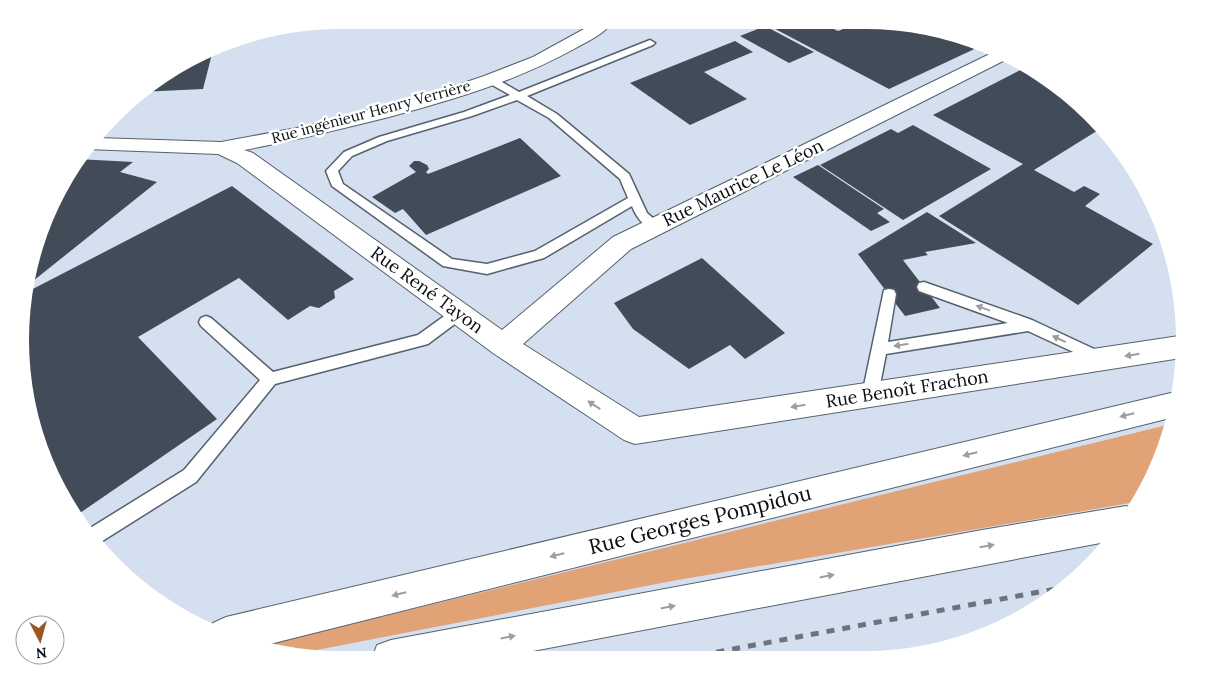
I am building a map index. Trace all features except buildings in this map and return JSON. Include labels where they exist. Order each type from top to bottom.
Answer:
[{"type":"street","name":"Rue ingénieur Henry Verrière","points":[[99,144],[187,145],[221,148],[303,133],[441,97],[491,80],[539,60],[595,29]]},
{"type":"street","name":"Rue Maurice Le Léon","points":[[503,345],[622,243],[996,58]]},
{"type":"street","name":"Rue René Tayon","points":[[221,148],[245,158],[503,345],[635,431]]},
{"type":"street","name":"Rue Benoît Frachon","points":[[635,431],[1176,348]]},
{"type":"street","name":"Rue Georges Pompidou","points":[[236,634],[1169,405]]},
{"type":"street","points":[[433,651],[982,547],[1116,524]]},
{"type":"lane","points":[[635,199],[539,255],[487,269],[448,263],[338,186],[332,171],[348,154],[383,139],[468,114],[650,43]]},
{"type":"lane","points":[[491,80],[553,116],[625,177],[642,215],[656,226]]},
{"type":"lane","points":[[924,287],[1029,325],[1103,359]]},
{"type":"lane","points":[[870,395],[889,294]]},
{"type":"lane","points":[[97,535],[190,476],[270,379],[423,340],[459,313]]},
{"type":"lane","points":[[206,322],[270,379]]},
{"type":"lane","points":[[879,349],[1029,325]]},
{"type":"shaded area","points":[[1165,426],[1153,459],[1130,503],[672,581],[314,650],[272,644]]},
{"type":"railway","points":[[723,651],[1050,590]]}]
